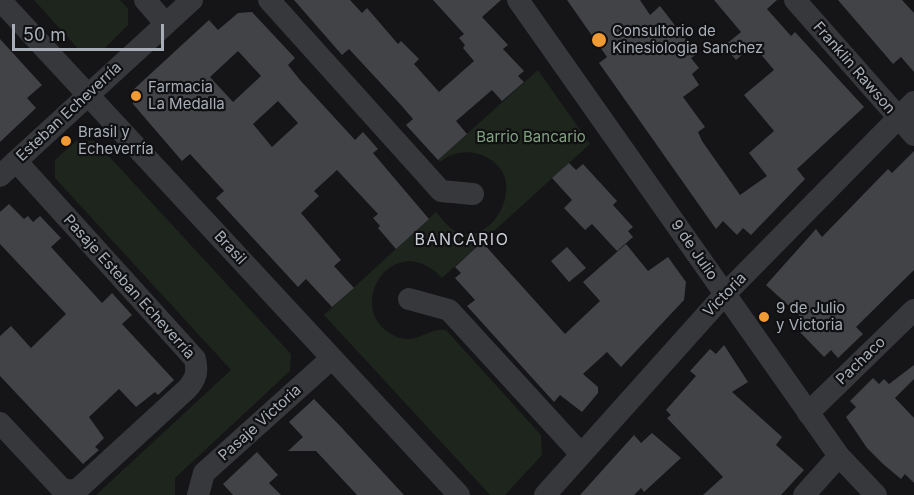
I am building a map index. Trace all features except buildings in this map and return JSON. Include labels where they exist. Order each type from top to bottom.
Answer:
[{"type":"street","name":"Brasil","points":[[0,0],[459,495]]},
{"type":"street","points":[[144,0],[166,24]]},
{"type":"street","name":"Esteban Echeverría","points":[[8,168],[192,0]]},
{"type":"street","points":[[269,0],[441,191],[473,194]]},
{"type":"street","name":"9 de Julio","points":[[518,0],[839,456],[876,495]]},
{"type":"street","name":"Franklin Rawson","points":[[795,0],[914,135]]},
{"type":"street","name":"Victoria","points":[[545,495],[580,453],[725,294],[914,102]]},
{"type":"street","name":"Pasaje Esteban Echeverría","points":[[0,423],[60,487],[68,491],[78,489],[187,389],[195,380],[198,369],[195,358],[8,168]]},
{"type":"street","points":[[409,299],[449,310],[580,453]]},
{"type":"street","name":"Pachaco","points":[[808,413],[914,309]]},
{"type":"street","name":"Pasaje Victoria","points":[[198,495],[204,473],[332,358]]},
{"type":"street","points":[[804,495],[839,456]]},
{"type":"green space","points":[[34,0],[120,0],[128,9],[128,25],[102,51],[80,51]]},
{"type":"green space","name":"Barrio Bancario","points":[[538,70],[590,144],[442,278],[423,264],[406,261],[391,267],[379,279],[373,294],[373,310],[381,325],[397,337],[411,339],[440,329],[446,330],[541,435],[542,455],[505,495],[490,495],[324,315],[436,212],[452,229],[466,234],[481,231],[493,222],[502,208],[506,193],[505,177],[496,163],[468,152],[453,154],[440,162],[438,160]]},
{"type":"green space","points":[[76,141],[95,141],[291,354],[290,371],[175,478],[175,495],[96,495],[231,370],[55,178],[55,160]]},
{"type":"place","name":"Consultorio de Kinesiologia Sanchez","points":[[599,40]]},
{"type":"place","name":"Farmacia La Medalla","points":[[136,96]]},
{"type":"place","name":"Brasil y Echeverría","points":[[66,141]]},
{"type":"place","name":"9 de Julio y Victoria","points":[[764,317]]},
{"type":"district","name":"BANCARIO","points":[[462,240]]}]
